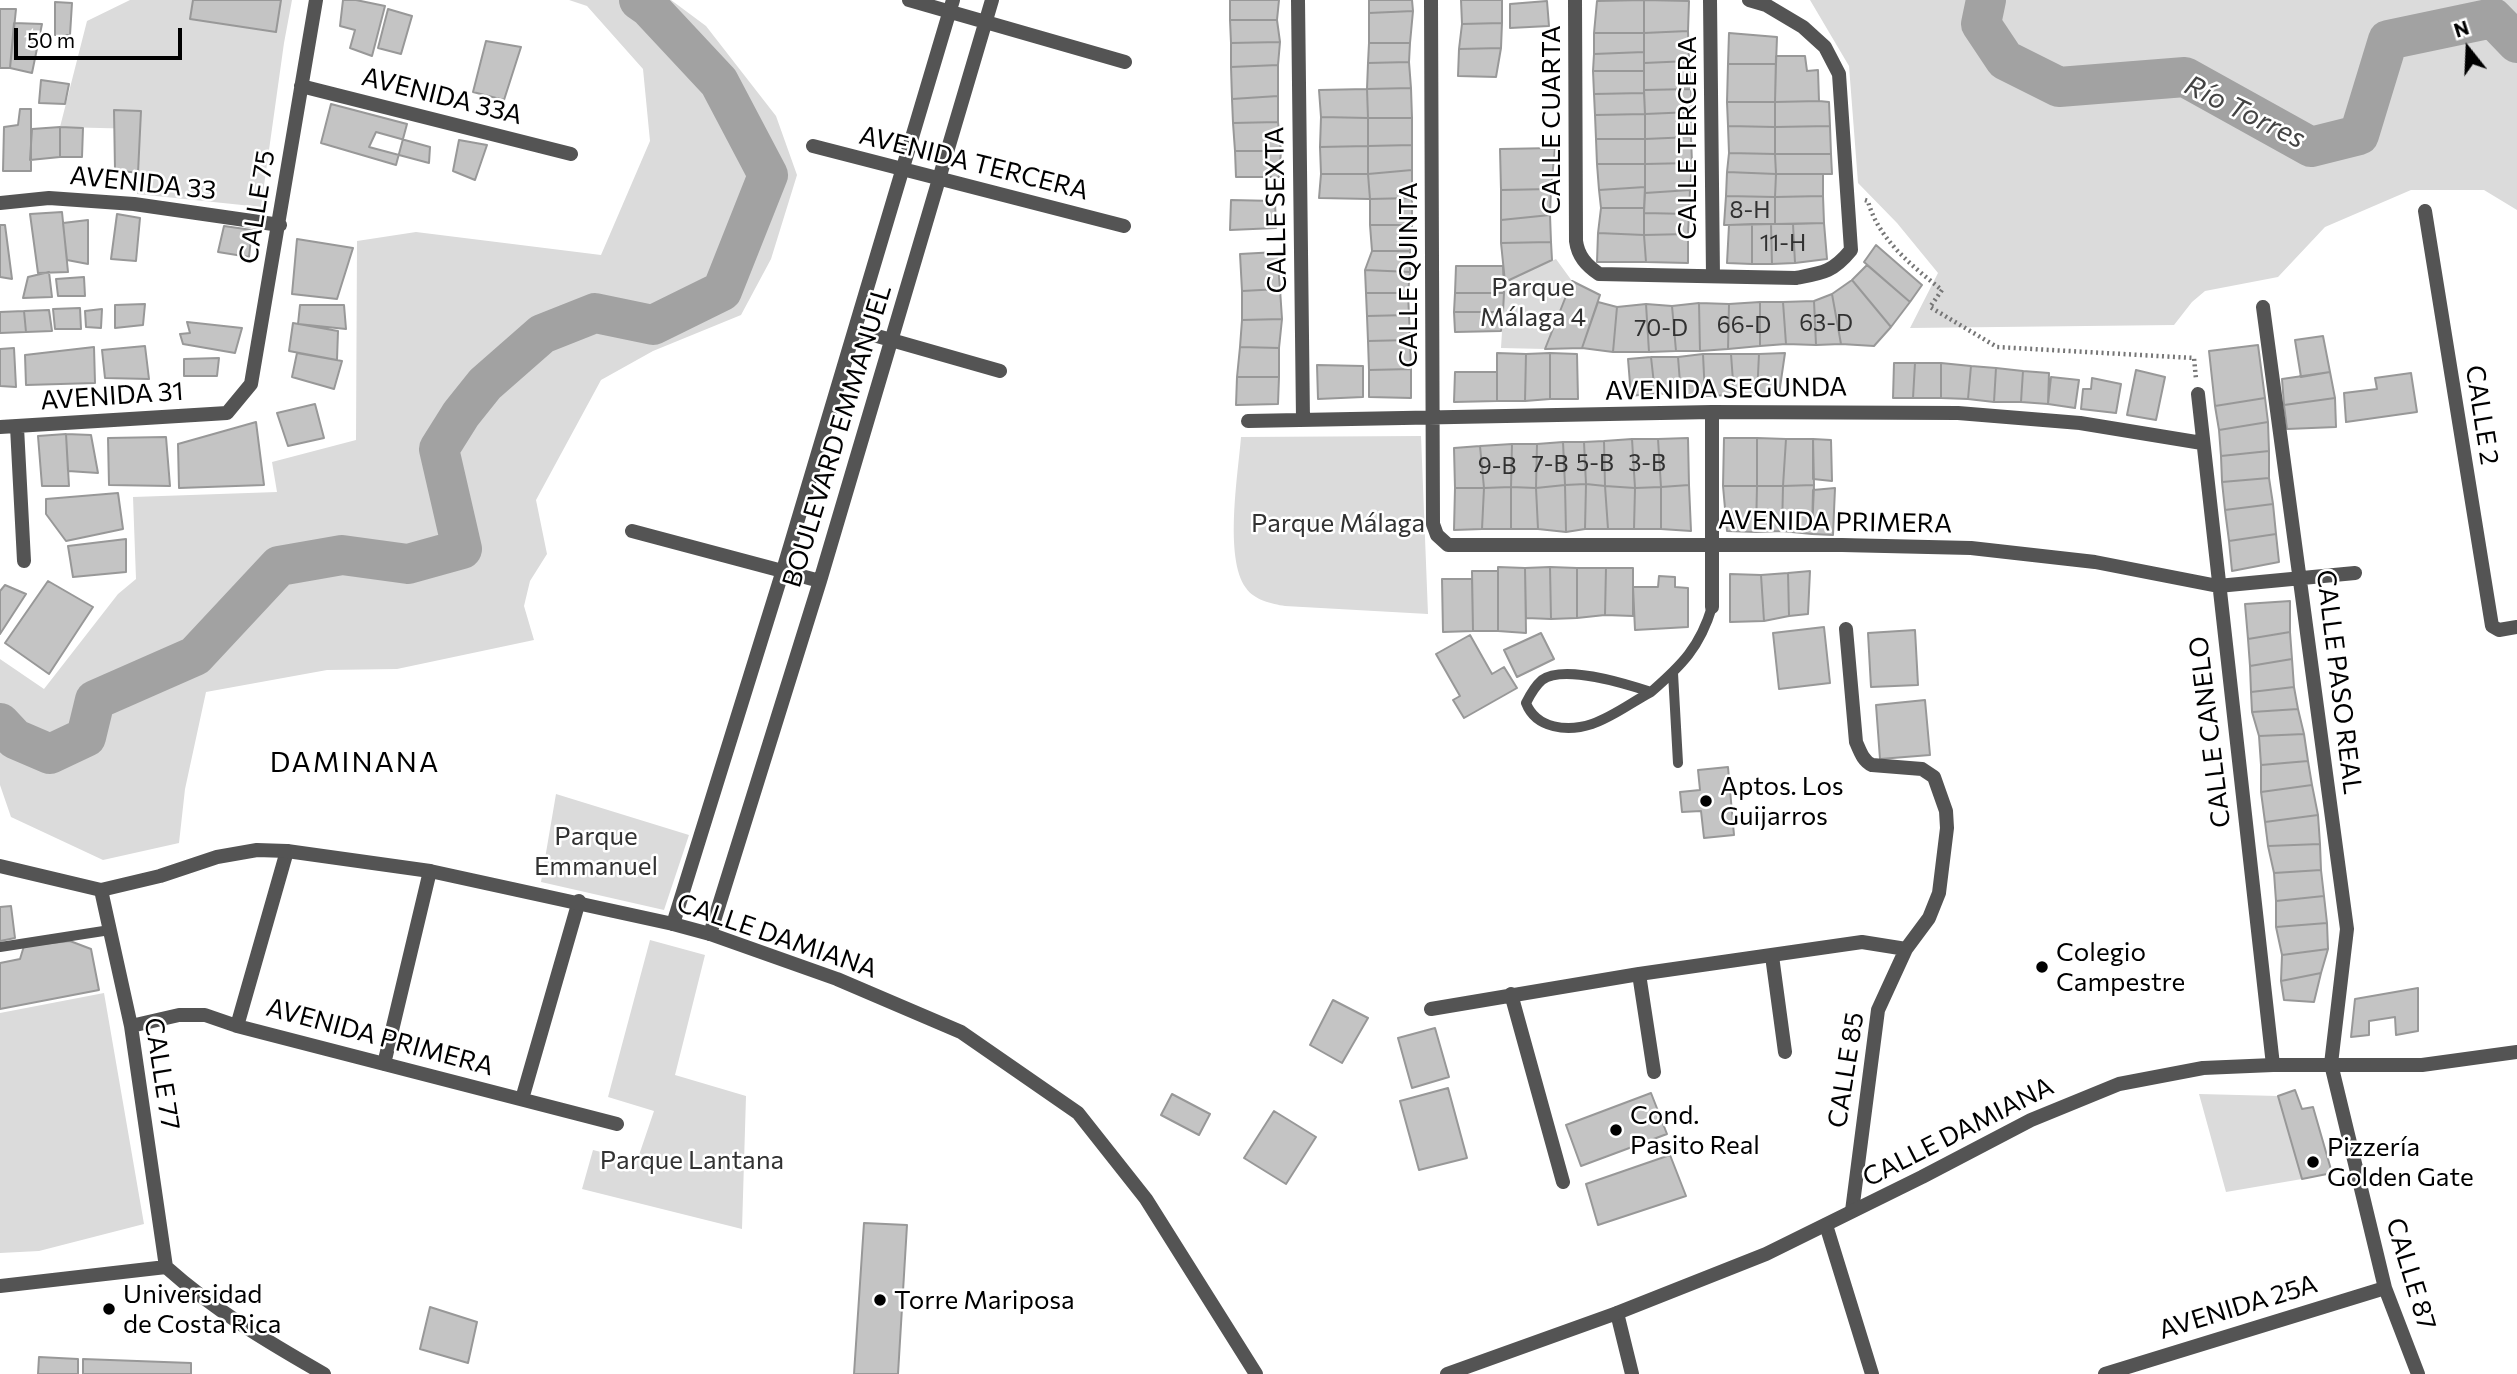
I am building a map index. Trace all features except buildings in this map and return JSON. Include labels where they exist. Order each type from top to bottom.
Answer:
[{"type":"street","name":"CALLE 75","points":[[227,413],[251,384],[316,0]]},
{"type":"street","points":[[909,0],[951,6],[986,22],[1125,62]]},
{"type":"street","name":"BOULEVARD EMMANUEL","points":[[710,934],[820,581],[992,0]]},
{"type":"street","name":"CALLE SEXTA","points":[[1298,0],[1303,419]]},
{"type":"street","name":"CALLE QUINTA","points":[[1431,0],[1433,524],[1437,535],[1448,545]]},
{"type":"street","name":"CALLE CUARTA","points":[[1575,0],[1578,253],[1589,267],[1599,274],[1713,276]]},
{"type":"street","name":"CALLE TERCERA","points":[[1710,0],[1713,276]]},
{"type":"street","points":[[1713,276],[1796,278],[1826,273],[1840,264],[1851,250],[1839,74],[1825,47],[1803,27],[1766,5],[1749,0]]},
{"type":"street","name":"BOULEVARD EMMANUEL","points":[[673,923],[856,330],[951,6]]},
{"type":"street","name":"AVENIDA 33A","points":[[301,86],[570,154]]},
{"type":"street","name":"AVENIDA TERCERA","points":[[813,146],[1124,226]]},
{"type":"street","name":"AVENIDA 33","points":[[0,203],[49,198],[134,204],[280,225]]},
{"type":"street","name":"CALLE 2","points":[[2424,211],[2492,626],[2499,630],[2517,627]]},
{"type":"street","name":"CALLE PASO REAL","points":[[2263,307],[2347,929],[2331,1064]]},
{"type":"street","points":[[856,330],[1000,371]]},
{"type":"street","name":"CALLE CANELO","points":[[2198,394],[2273,1065]]},
{"type":"street","points":[[1712,412],[1712,607]]},
{"type":"street","name":"AVENIDA SEGUNDA","points":[[1248,421],[1712,412],[1958,413],[2080,423],[2202,443]]},
{"type":"street","name":"AVENIDA 31","points":[[0,427],[227,413]]},
{"type":"street","points":[[17,426],[24,561]]},
{"type":"street","points":[[632,531],[820,581]]},
{"type":"street","name":"AVENIDA PRIMERA","points":[[1448,545],[1970,548],[2095,562],[2218,586],[2355,573]]},
{"type":"street","name":"CALLE 85","points":[[1846,629],[1856,742],[1868,763],[1922,769],[1934,778],[1947,811],[1939,893],[1929,918],[1906,949],[1878,1010],[1852,1211]]},
{"type":"street","name":"CALLE DAMIANA","points":[[0,866],[101,890],[160,876],[216,857],[257,850],[287,851],[430,871],[579,901],[710,934],[837,979],[961,1032],[1078,1113],[1146,1199],[1256,1374]]},
{"type":"street","points":[[237,1026],[287,851]]},
{"type":"street","points":[[384,1064],[430,871]]},
{"type":"street","name":"CALLE 77","points":[[101,890],[131,1026],[166,1267]]},
{"type":"street","points":[[522,1099],[579,901]]},
{"type":"street","points":[[1432,1009],[1639,974],[1862,942],[1906,949]]},
{"type":"street","points":[[1772,956],[1785,1052]]},
{"type":"street","points":[[1639,974],[1654,1072]]},
{"type":"street","points":[[1511,994],[1563,1182]]},
{"type":"street","name":"AVENIDA PRIMERA","points":[[131,1026],[179,1015],[205,1015],[237,1026],[617,1124]]},
{"type":"street","name":"CALLE DAMIANA","points":[[1447,1374],[1617,1313],[1766,1254],[2031,1120],[2119,1084],[2203,1068],[2331,1064],[2422,1065],[2517,1052]]},
{"type":"street","name":"CALLE 87","points":[[2331,1064],[2385,1288],[2418,1374]]},
{"type":"street","points":[[1826,1224],[1872,1374]]},
{"type":"street","points":[[0,1286],[166,1267],[199,1296],[235,1321],[324,1374]]},
{"type":"street","name":"AVENIDA 25A","points":[[2105,1374],[2385,1288]]},
{"type":"street","points":[[1617,1313],[1632,1374]]},
{"type":"lane","points":[[1651,692],[1622,682],[1571,674],[1544,678],[1526,703],[1530,713],[1547,725],[1568,728],[1592,724],[1651,692],[1673,673],[1691,654],[1704,631],[1712,607]]},
{"type":"lane","points":[[1673,673],[1678,763]]},
{"type":"lane","points":[[0,947],[110,930]]},
{"type":"path","points":[[1849,197],[1868,201],[1873,221],[1909,264],[1941,290],[1930,307],[1997,347],[2194,358]]},
{"type":"green space","points":[[130,0],[193,0],[191,19],[275,32],[281,0],[292,0],[261,207],[137,194],[140,129],[60,127],[87,21]]},
{"type":"green space","points":[[569,0],[671,0],[706,26],[776,116],[797,175],[771,259],[741,315],[653,351],[601,380],[536,500],[547,554],[530,581],[524,606],[534,640],[397,669],[327,670],[206,692],[185,789],[179,843],[103,860],[11,817],[0,785],[0,659],[44,689],[118,594],[136,579],[133,497],[277,492],[272,462],[356,440],[357,241],[416,232],[601,255],[650,141],[643,69],[587,6]]},
{"type":"green space","points":[[1810,0],[2517,0],[2517,210],[2484,190],[2411,190],[2325,227],[2278,277],[2205,291],[2192,302],[2174,325],[1910,328],[1938,273],[1897,223],[1858,183],[1849,66]]},
{"type":"green space","name":"Parque Málaga 4","points":[[1556,259],[1572,281],[1545,349],[1501,348],[1505,282]]},
{"type":"green space","name":"Parque Málaga","points":[[1421,436],[1428,614],[1285,606],[1264,601],[1249,592],[1239,574],[1234,537],[1241,437]]},
{"type":"green space","name":"Parque Emmanuel","points":[[556,794],[689,835],[664,910],[541,882]]},
{"type":"green space","name":"Parque Lantana","points":[[650,940],[705,955],[675,1075],[746,1096],[742,1229],[582,1189],[593,1150],[637,1161],[654,1111],[608,1097]]},
{"type":"green space","points":[[104,993],[144,1224],[39,1251],[0,1253],[0,1013]]},
{"type":"green space","points":[[2199,1094],[2278,1096],[2302,1179],[2226,1192]]},
{"type":"waterway","name":"Río Torres","points":[[0,723],[15,739],[50,754],[86,737],[95,700],[195,656],[279,566],[342,555],[408,564],[462,549],[439,449],[461,414],[485,384],[542,334],[595,313],[653,325],[722,291],[768,175],[719,82],[649,7],[639,0]]},
{"type":"waterway","name":"Río Torres","points":[[1986,0],[1981,24],[2005,60],[2059,87],[2185,77],[2311,147],[2359,135],[2388,40],[2493,18],[2517,43]]},
{"type":"place","name":"Aptos. Los Guijarros","points":[[1706,801]]},
{"type":"place","name":"Colegio Campestre","points":[[2042,967]]},
{"type":"place","name":"Cond. Pasito Real","points":[[1616,1130]]},
{"type":"place","name":"Pizzería Golden Gate","points":[[2313,1162]]},
{"type":"place","name":"Torre Mariposa","points":[[880,1300]]},
{"type":"place","name":"Universidad de Costa Rica","points":[[109,1309]]},
{"type":"district","name":"DAMINANA","points":[[355,763]]}]
